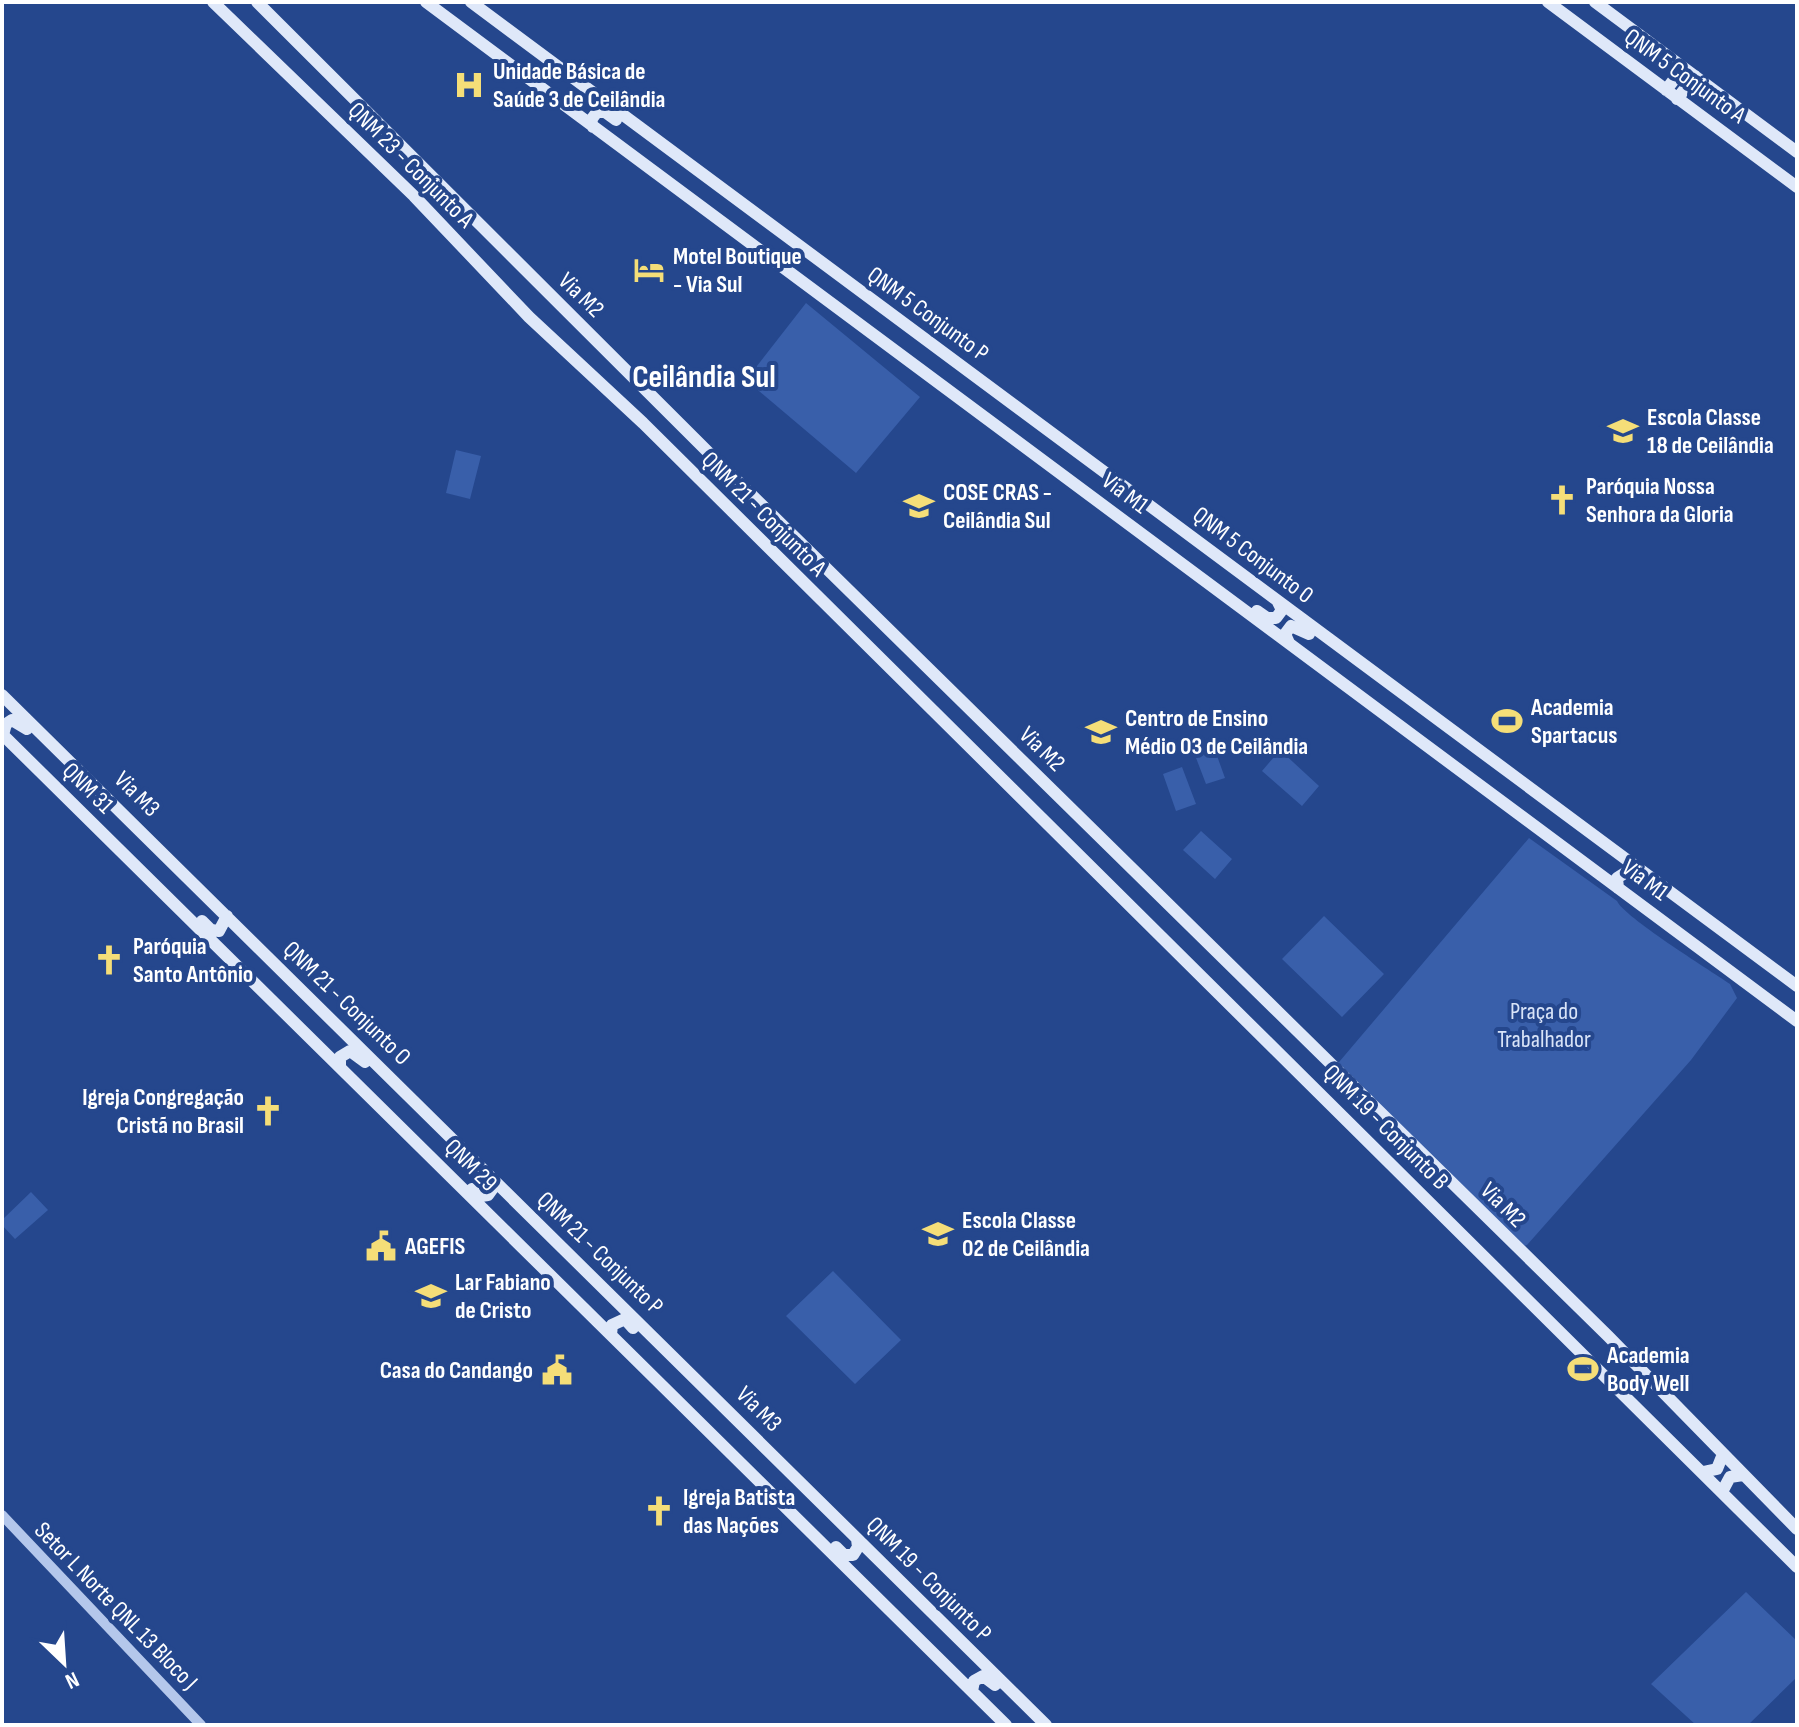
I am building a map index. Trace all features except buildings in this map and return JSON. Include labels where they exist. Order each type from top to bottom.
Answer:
[{"type":"main road","name":"QNM 23 - Conjunto A","points":[[213,2],[461,245],[529,317],[613,395]]},
{"type":"main road","name":"Via M2","points":[[257,2],[491,238],[1105,841],[1797,1529]]},
{"type":"main road","name":"Via M1","points":[[426,2],[1797,1021]]},
{"type":"main road","points":[[471,2],[696,171]]},
{"type":"main road","name":"QNM 5 Conjunto A","points":[[1548,2],[1797,187]]},
{"type":"main road","points":[[1595,2],[1797,152]]},
{"type":"main road","points":[[486,46],[516,60],[576,105],[588,102],[590,95],[586,88]]},
{"type":"main road","points":[[1666,90],[1683,68]]},
{"type":"main road","points":[[1677,99],[1695,76]]},
{"type":"main road","points":[[593,127],[594,114],[605,112],[664,155],[696,171]]},
{"type":"main road","name":"QNM 5 Conjunto P","points":[[696,171],[1069,445]]},
{"type":"main road","points":[[461,245],[481,227]]},
{"type":"main road","points":[[471,257],[491,238]]},
{"type":"main road","name":"QNM 21 - Conjunto A","points":[[613,395],[1235,1010]]},
{"type":"main road","name":"QNM 5 Conjunto 0","points":[[1069,445],[1603,844]]},
{"type":"main road","points":[[680,462],[705,449]]},
{"type":"main road","points":[[691,473],[705,449]]},
{"type":"main road","points":[[1210,584],[1234,593],[1270,619],[1281,614],[1278,601]]},
{"type":"main road","points":[[1289,643],[1286,631],[1295,625],[1328,647],[1350,655]]},
{"type":"main road","points":[[2,695],[80,770]]},
{"type":"main road","points":[[3,734],[6,724],[18,720],[60,759],[80,770]]},
{"type":"main road","name":"QNM 31","points":[[3,734],[142,873]]},
{"type":"main road","name":"Via M3","points":[[80,770],[163,850]]},
{"type":"main road","points":[[1085,861],[1105,841]]},
{"type":"main road","points":[[1567,850],[1598,862],[1607,853],[1603,844]]},
{"type":"main road","points":[[1603,844],[1797,986]]},
{"type":"main road","name":"QNM 21 - Conjunto O","points":[[163,850],[431,1116]]},
{"type":"main road","points":[[1095,872],[1115,851]]},
{"type":"main road","points":[[1618,888],[1617,878],[1628,871],[1674,895]]},
{"type":"main road","name":"QNM 29","points":[[142,873],[787,1508]]},
{"type":"main road","points":[[155,885],[179,898],[211,930],[219,931],[227,916]]},
{"type":"main road","name":"QNM 19 - Conjunto B","points":[[1235,1010],[1797,1567]]},
{"type":"main road","points":[[1292,1066],[1311,1046]]},
{"type":"main road","points":[[340,1067],[342,1054],[355,1052],[395,1093],[431,1116]]},
{"type":"main road","points":[[1305,1078],[1322,1057]]},
{"type":"main road","name":"QNM 21 - Conjunto P","points":[[431,1116],[704,1385]]},
{"type":"main road","points":[[426,1152],[448,1165],[481,1196],[492,1192],[493,1179]]},
{"type":"main road","points":[[611,1335],[612,1325],[625,1319],[659,1353],[689,1372]]},
{"type":"main road","name":"Via M3","points":[[704,1385],[783,1464]]},
{"type":"main road","points":[[1703,1472],[1717,1469],[1723,1454]]},
{"type":"main road","name":"QNM 19 - Conjunto P","points":[[783,1464],[1045,1725]]},
{"type":"main road","points":[[1722,1492],[1730,1477],[1743,1475]]},
{"type":"main road","points":[[787,1508],[810,1522],[844,1555],[855,1553],[857,1539]]},
{"type":"main road","points":[[787,1508],[1006,1725]]},
{"type":"main road","points":[[972,1691],[974,1681],[985,1676],[1020,1710],[1045,1725]]},
{"type":"street","name":"Setor L Norte QNL 13 Bloco J","points":[[2,1515],[201,1725]]},
{"type":"green space","points":[[806,303],[920,397],[856,473],[746,380]]},
{"type":"green space","points":[[456,450],[481,456],[470,499],[446,493]]},
{"type":"green space","points":[[1212,742],[1225,778],[1206,784],[1193,750]]},
{"type":"green space","points":[[1280,750],[1319,786],[1302,806],[1262,771]]},
{"type":"green space","points":[[1182,767],[1196,804],[1176,811],[1163,774]]},
{"type":"green space","points":[[1201,831],[1232,859],[1215,879],[1183,850]]},
{"type":"green space","name":"Praça do Trabalhador","points":[[1529,838],[1617,901],[1650,930],[1730,984],[1737,998],[1691,1060],[1527,1245],[1521,1247],[1334,1068]]},
{"type":"green space","points":[[1324,916],[1384,974],[1342,1017],[1282,959]]},
{"type":"green space","points":[[31,1192],[48,1210],[15,1239],[2,1225],[2,1220]]},
{"type":"green space","points":[[833,1271],[901,1340],[855,1384],[786,1316]]},
{"type":"green space","points":[[1746,1592],[1797,1641],[1797,1677],[1748,1725],[1696,1725],[1651,1684]]},
{"type":"place","name":"Unidade Básica de Saúde 3 de Ceilândia","points":[[469,85]]},
{"type":"place","name":"Motel Boutique - Via Sul","points":[[649,270]]},
{"type":"place","name":"Escola Classe 18 de Ceilândia","points":[[1623,431]]},
{"type":"place","name":"Paróquia Nossa Senhora da Gloria","points":[[1562,500]]},
{"type":"place","name":"COSE CRAS - Ceilândia Sul","points":[[919,506]]},
{"type":"place","name":"Academia Spartacus","points":[[1507,721]]},
{"type":"place","name":"Centro de Ensino Médio 03 de Ceilândia","points":[[1101,732]]},
{"type":"place","name":"Paróquia Santo Antônio","points":[[109,960]]},
{"type":"place","name":"Igreja Congregação Cristã no Brasil","points":[[268,1111]]},
{"type":"place","name":"Escola Classe 02 de Ceilândia","points":[[938,1234]]},
{"type":"place","name":"AGEFIS","points":[[381,1246]]},
{"type":"place","name":"Lar Fabiano de Cristo","points":[[431,1296]]},
{"type":"place","name":"Academia Body Well","points":[[1583,1369]]},
{"type":"place","name":"Casa do Candango","points":[[557,1370]]},
{"type":"place","name":"Igreja Batista das Nações","points":[[659,1511]]},
{"type":"district","name":"Ceilândia Sul","points":[[704,377]]}]
